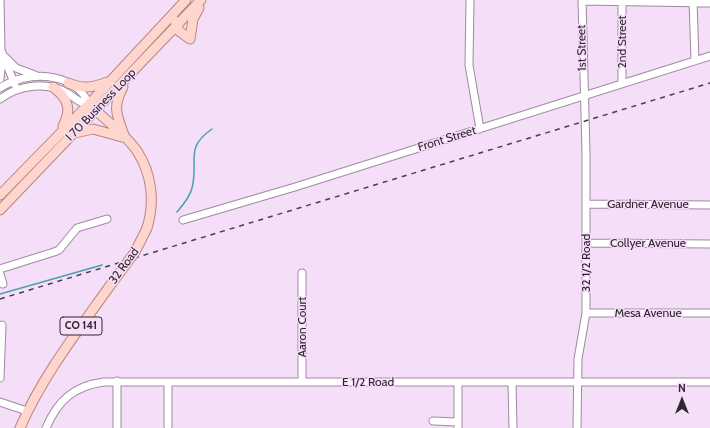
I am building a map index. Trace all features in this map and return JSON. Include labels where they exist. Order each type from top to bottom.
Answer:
[{"type":"main road","name":"I 70 Business Loop","points":[[0,194],[89,104],[186,0]]},
{"type":"main road","name":"I 70 Business Loop","points":[[0,210],[75,134],[202,0]]},
{"type":"main road","points":[[190,39],[193,19],[205,0]]},
{"type":"main road","points":[[173,14],[176,27],[190,39]]},
{"type":"main road","points":[[165,40],[169,41],[178,38],[190,39]]},
{"type":"main road","points":[[126,138],[116,114],[116,105],[121,92],[134,71]]},
{"type":"main road","points":[[68,83],[89,88],[109,82]]},
{"type":"main road","points":[[53,87],[65,97],[69,109],[66,120],[54,139]]},
{"type":"main road","name":"32 Road","points":[[20,428],[27,411],[45,379],[135,252],[147,228],[151,208],[149,182],[137,151],[126,138],[89,104]]},
{"type":"main road","points":[[75,134],[94,129],[126,138]]},
{"type":"main road","points":[[0,214],[10,200]]},
{"type":"street","points":[[0,0],[0,36],[2,54],[0,78]]},
{"type":"street","points":[[470,0],[469,65],[480,129]]},
{"type":"street","points":[[582,1],[693,1],[710,3]]},
{"type":"street","name":"1st Street","points":[[582,1],[584,96]]},
{"type":"street","name":"2nd Street","points":[[622,1],[622,83]]},
{"type":"street","points":[[693,1],[695,61]]},
{"type":"street","points":[[2,54],[16,68],[41,76]]},
{"type":"street","points":[[2,54],[17,90]]},
{"type":"street","name":"Front Street","points":[[182,220],[294,187],[710,56]]},
{"type":"street","name":"32 Road","points":[[0,88],[27,77],[41,76],[55,78],[68,83],[83,94],[89,104]]},
{"type":"street","name":"32 Road","points":[[0,99],[17,90],[35,86],[53,87],[69,94],[84,104],[89,104]]},
{"type":"street","name":"32 1/2 Road","points":[[578,428],[579,351],[586,313],[584,96]]},
{"type":"street","name":"Gardner Avenue","points":[[586,204],[710,205]]},
{"type":"street","points":[[0,269],[59,250],[77,228],[107,219]]},
{"type":"street","name":"Collyer Avenue","points":[[586,243],[710,244]]},
{"type":"street","name":"Aaron Court","points":[[302,273],[302,382]]},
{"type":"street","points":[[0,274],[3,284]]},
{"type":"street","name":"Mesa Avenue","points":[[586,313],[710,313]]},
{"type":"street","points":[[0,378],[2,325]]},
{"type":"street","points":[[117,382],[117,428]]},
{"type":"street","name":"E 1/2 Road","points":[[46,428],[58,406],[71,393],[88,385],[117,382],[710,382]]},
{"type":"street","points":[[168,382],[168,426]]},
{"type":"street","points":[[433,421],[458,425],[458,382]]},
{"type":"street","points":[[512,382],[513,428]]},
{"type":"street","points":[[0,402],[27,411]]},
{"type":"waterway","points":[[177,212],[188,198],[192,188],[194,178],[195,149],[203,136],[212,129]]},
{"type":"waterway","points":[[0,294],[102,265]]},
{"type":"railway","points":[[0,299],[710,83]]}]
